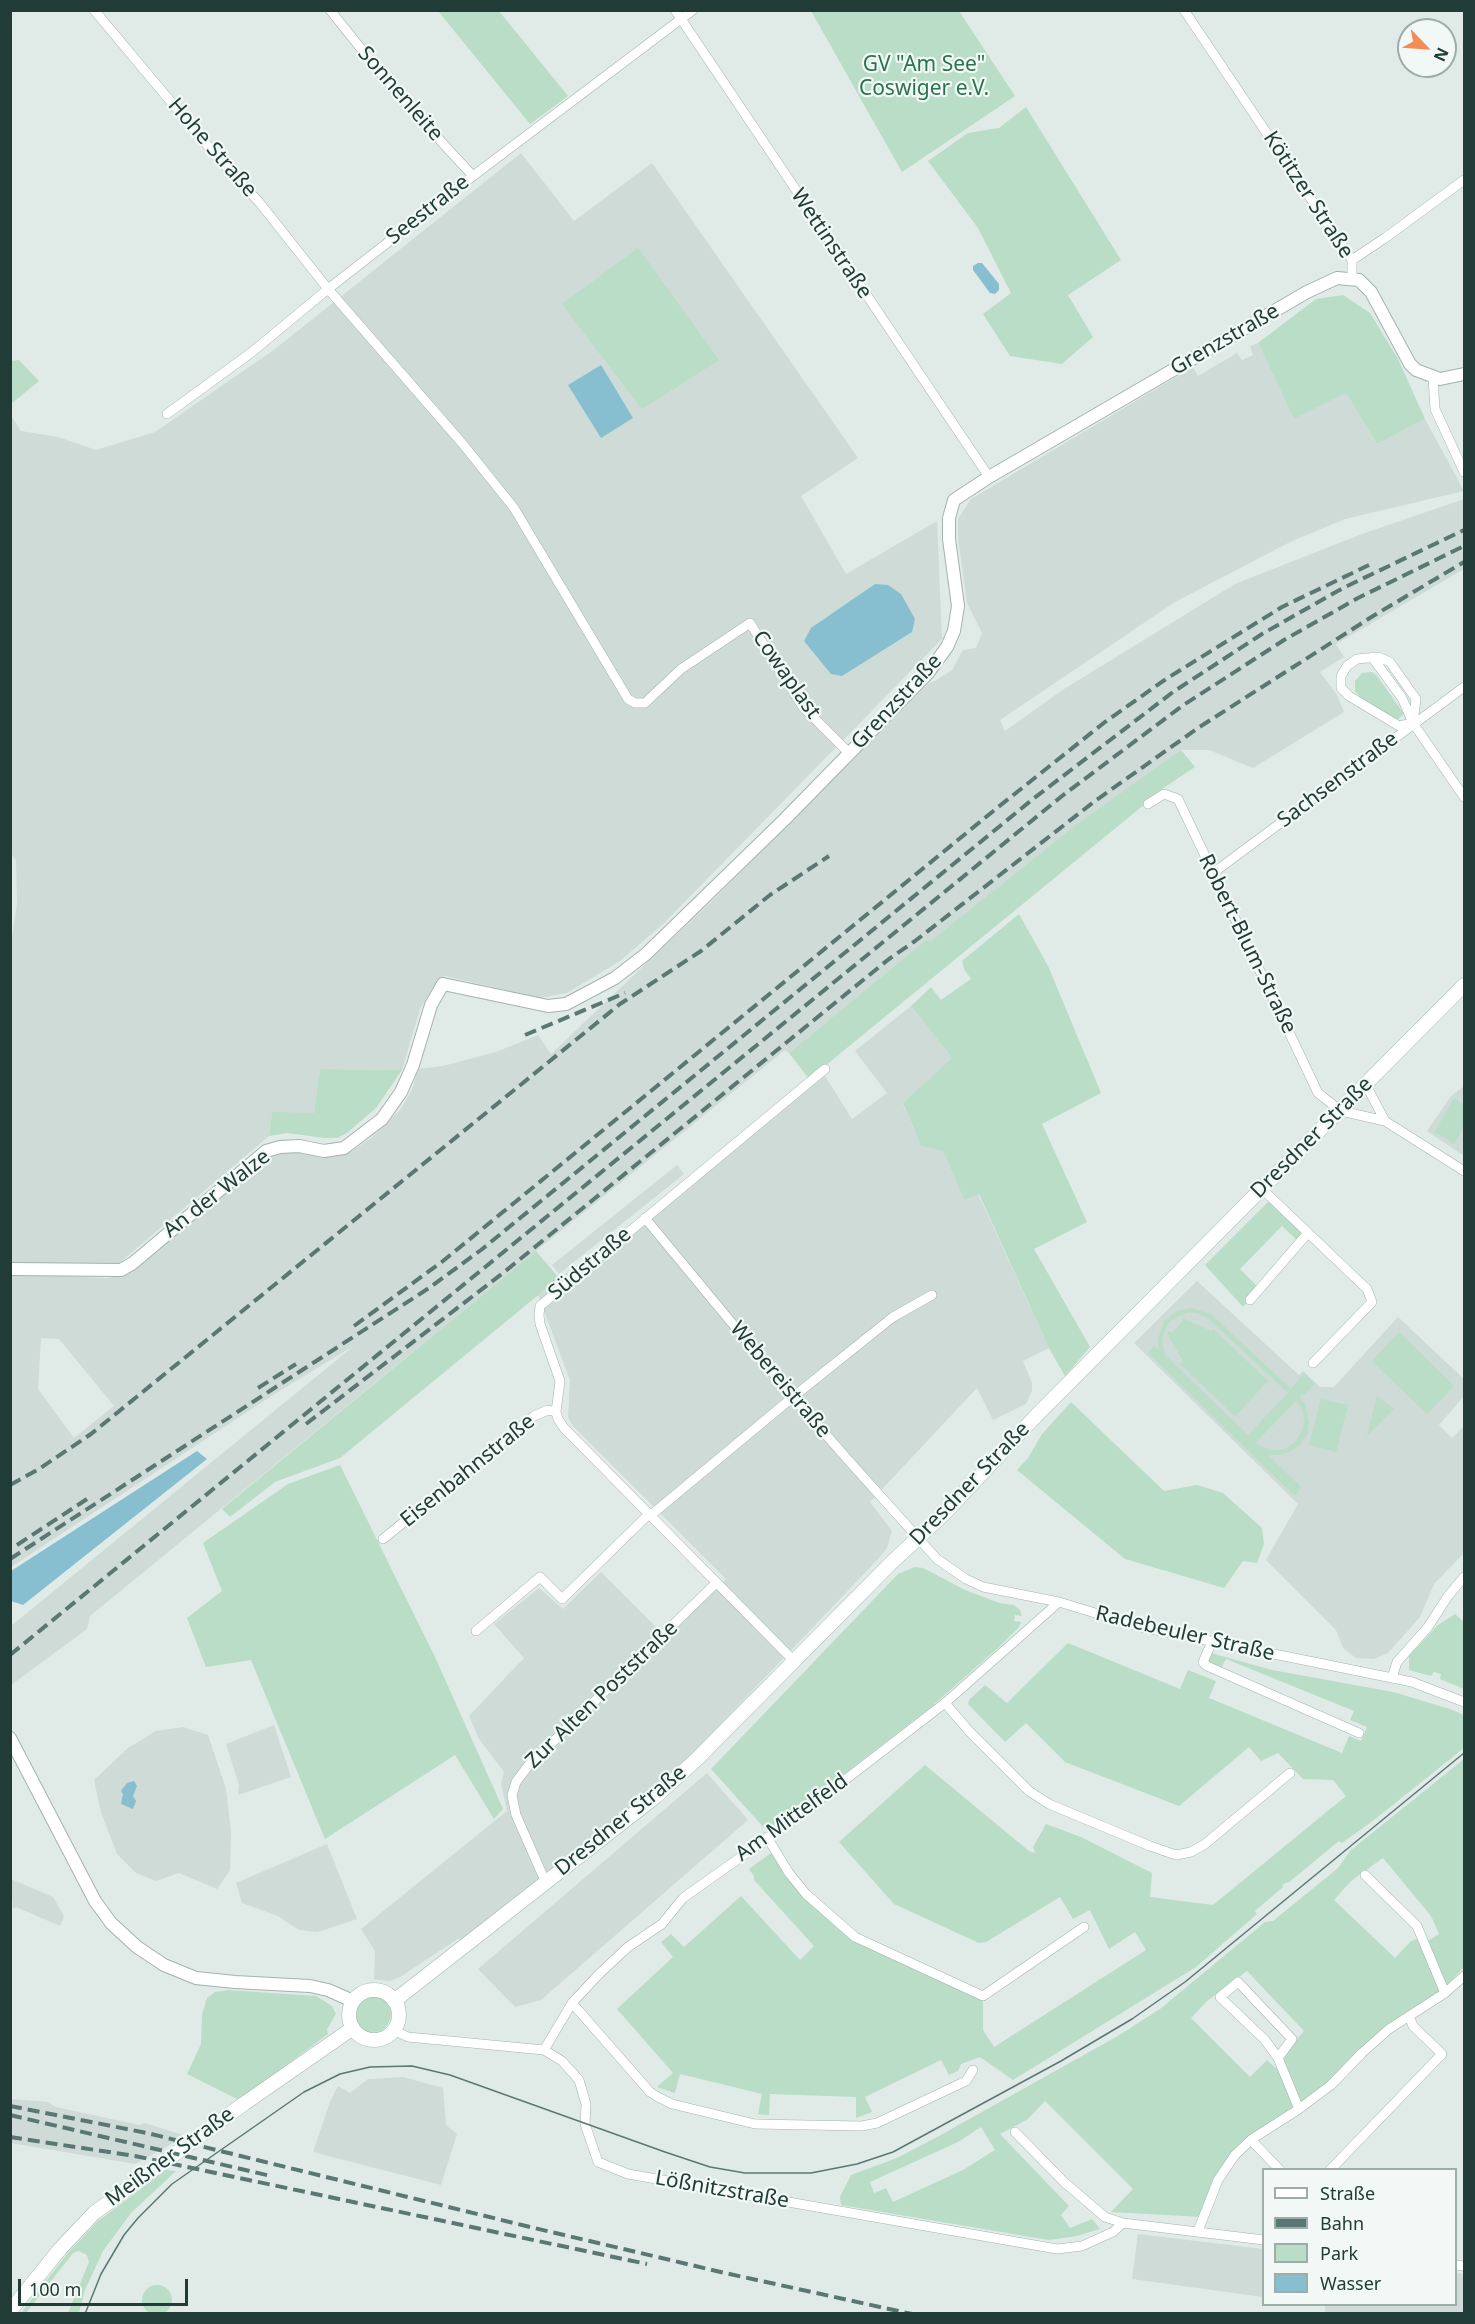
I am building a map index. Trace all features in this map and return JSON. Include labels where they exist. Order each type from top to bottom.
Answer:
[{"type":"main road","name":"Dresdner Straße","points":[[394,2001],[655,1797],[697,1759],[892,1562],[946,1512],[1032,1420],[1464,985]]},
{"type":"main road","points":[[374,1990],[389,1995],[394,2001],[398,2015],[393,2030],[380,2038],[373,2039],[358,2034],[353,2028],[349,2015],[353,2001],[366,1991],[374,1990]]},
{"type":"main road","name":"Meißner Straße","points":[[10,2311],[60,2249],[94,2213],[353,2028]]},
{"type":"street","name":"Hohe Straße","points":[[94,10],[223,164],[259,202],[328,289],[462,443],[514,508],[627,699],[634,703],[645,703],[681,669],[750,623]]},
{"type":"street","name":"Sonnenleite","points":[[330,10],[399,96],[473,176]]},
{"type":"street","name":"Wettinstraße","points":[[675,10],[989,477]]},
{"type":"street","name":"Seestraße","points":[[167,414],[252,352],[328,289],[473,176],[693,10]]},
{"type":"street","name":"Kötitzer Straße","points":[[1184,10],[1352,260],[1353,278],[1359,280],[1371,292],[1410,364],[1433,378]]},
{"type":"street","points":[[1352,260],[1464,180]]},
{"type":"street","name":"Grenzstraße","points":[[443,984],[548,1006],[566,1004],[615,978],[646,954],[784,820],[928,673],[947,647],[954,631],[958,606],[949,538],[949,518],[954,500],[989,477],[1314,288],[1337,278],[1353,278]]},
{"type":"street","points":[[1464,374],[1446,379],[1433,378],[1435,409],[1464,472]]},
{"type":"street","name":"Cowaplast","points":[[750,623],[803,707],[849,753]]},
{"type":"street","points":[[1413,723],[1399,726],[1344,692],[1340,683],[1343,671],[1357,659],[1372,657],[1390,662],[1416,699],[1413,723],[1464,796]]},
{"type":"street","name":"Sachsenstraße","points":[[1213,873],[1464,687]]},
{"type":"street","name":"Robert-Blum-Straße","points":[[1148,804],[1164,794],[1178,799],[1318,1093],[1341,1111]]},
{"type":"street","name":"An der Walze","points":[[10,1269],[121,1270],[133,1263],[266,1151],[280,1147],[299,1146],[324,1150],[344,1148],[382,1119],[400,1092],[413,1065],[431,1005],[443,984]]},
{"type":"street","name":"Südstraße","points":[[556,1412],[560,1381],[540,1324],[540,1306],[825,1069]]},
{"type":"street","points":[[1366,1085],[1385,1121]]},
{"type":"street","points":[[1341,1111],[1385,1121],[1464,1171]]},
{"type":"street","points":[[1261,1188],[1367,1289],[1372,1302],[1313,1363]]},
{"type":"street","name":"Webereistraße","points":[[645,1218],[793,1396],[919,1538]]},
{"type":"street","points":[[1250,1300],[1307,1234]]},
{"type":"street","points":[[476,1630],[540,1578],[562,1599],[650,1514],[793,1396],[893,1317],[932,1296]]},
{"type":"street","name":"Eisenbahnstraße","points":[[383,1539],[534,1416],[548,1410],[556,1412]]},
{"type":"street","points":[[556,1412],[564,1428],[795,1662]]},
{"type":"street","name":"Radebeuler Straße","points":[[919,1538],[938,1559],[966,1579],[983,1587],[1059,1602],[1141,1627],[1392,1678],[1430,1688],[1464,1702]]},
{"type":"street","points":[[1392,1678],[1396,1662],[1428,1627],[1448,1596],[1464,1577]]},
{"type":"street","name":"Zur Alten Poststraße","points":[[546,1883],[516,1815],[512,1796],[516,1782],[528,1766],[716,1584]]},
{"type":"street","name":"Am Mittelfeld","points":[[544,2050],[572,2003],[598,1974],[628,1947],[662,1924],[683,1898],[945,1703],[1059,1602]]},
{"type":"street","points":[[1212,1642],[1203,1662],[1207,1666],[1359,1733]]},
{"type":"street","points":[[945,1703],[969,1731],[1029,1791],[1049,1804],[1176,1855],[1191,1852],[1205,1844],[1290,1773]]},
{"type":"street","points":[[10,1738],[95,1900],[111,1923],[137,1947],[164,1965],[196,1978],[310,1986],[328,1990],[353,2001]]},
{"type":"street","points":[[767,1837],[789,1873],[806,1894],[855,1937],[983,1996],[1084,1927]]},
{"type":"street","points":[[1365,1875],[1417,1926],[1445,1993]]},
{"type":"street","points":[[1198,2231],[1218,2180],[1235,2155],[1251,2140],[1299,2109],[1330,2085],[1362,2052],[1389,2029],[1445,1993],[1464,1976]]},
{"type":"street","points":[[1278,2058],[1292,2039],[1238,1982],[1220,1997],[1264,2040],[1278,2058],[1299,2109]]},
{"type":"street","points":[[572,2003],[650,2092],[672,2104],[755,2124],[862,2126],[877,2123],[966,2081],[973,2070]]},
{"type":"street","points":[[1331,2168],[1442,2054],[1413,2026],[1409,2016]]},
{"type":"street","points":[[393,2030],[408,2037],[544,2050]]},
{"type":"street","name":"Lößnitzstraße","points":[[544,2050],[562,2061],[579,2080],[586,2104],[585,2124],[598,2162],[628,2174],[1057,2249],[1082,2246],[1113,2232],[1123,2223]]},
{"type":"street","points":[[1015,2132],[1042,2161],[1094,2210],[1105,2217],[1123,2223],[1262,2240]]},
{"type":"street","points":[[1251,2140],[1279,2168]]},
{"type":"shaded area","points":[[521,153],[574,221],[652,163],[858,458],[801,496],[846,574],[937,521],[942,639],[663,924],[620,961],[567,993],[540,998],[445,976],[433,987],[420,1009],[402,1070],[320,1069],[314,1114],[272,1113],[269,1136],[112,1269],[11,1264],[10,952],[17,903],[16,861],[10,851],[10,414],[21,431],[58,437],[96,450],[155,432],[275,349]]},
{"type":"shaded area","points":[[1258,343],[1294,419],[1346,393],[1377,444],[1425,419],[1464,491],[1345,519],[1290,542],[1175,602],[1000,720],[1005,731],[1064,689],[1235,584],[1362,534],[1464,499],[1464,569],[1336,644],[1344,657],[1320,672],[1337,695],[1344,712],[1253,768],[1209,750],[1181,750],[931,941],[926,940],[789,1053],[785,1050],[90,1616],[87,1629],[11,1685],[11,1626],[355,1345],[273,1395],[11,1567],[11,1274],[108,1278],[124,1273],[277,1153],[290,1151],[319,1156],[335,1155],[352,1151],[371,1138],[401,1109],[412,1090],[418,1069],[443,1066],[496,1052],[538,1035],[551,1054],[712,901],[929,683],[952,670],[963,650],[976,648],[982,633],[967,603],[958,538],[958,519],[971,499],[1193,367],[1198,376],[1237,353],[1242,360],[1253,355],[1250,346]],"holes":[[[41,1338],[59,1339],[114,1406],[74,1438],[38,1389]]]},
{"type":"shaded area","points":[[911,1006],[952,1058],[903,1104],[921,1146],[943,1151],[964,1200],[978,1194],[1049,1348],[1023,1361],[1032,1383],[1032,1391],[1026,1404],[993,1420],[977,1388],[870,1502],[892,1531],[887,1548],[692,1754],[655,1789],[463,1943],[459,1938],[400,1977],[390,1981],[374,1979],[375,1951],[361,1929],[507,1811],[501,1784],[504,1772],[479,1739],[469,1716],[524,1658],[494,1624],[539,1588],[563,1609],[601,1572],[667,1638],[726,1579],[573,1426],[568,1417],[570,1380],[538,1295],[825,1076],[852,1119],[887,1093],[855,1051]]},
{"type":"shaded area","points":[[1464,1086],[1464,1156],[1427,1131],[1451,1096]]},
{"type":"shaded area","points":[[677,1165],[684,1174],[559,1274],[552,1265]]},
{"type":"shaded area","points":[[1197,1281],[1299,1375],[1303,1371],[1320,1387],[1334,1387],[1398,1317],[1464,1379],[1464,1396],[1439,1425],[1452,1438],[1464,1426],[1464,1553],[1434,1584],[1420,1617],[1388,1653],[1374,1659],[1356,1658],[1343,1648],[1336,1630],[1266,1560],[1298,1504],[1134,1343]]},
{"type":"shaded area","points":[[274,1725],[291,1777],[238,1795],[239,1785],[226,1744]]},
{"type":"shaded area","points":[[183,1727],[208,1735],[226,1789],[231,1832],[230,1870],[217,1889],[179,1873],[156,1881],[136,1873],[117,1854],[101,1812],[94,1780],[128,1748],[156,1731]]},
{"type":"shaded area","points":[[707,1773],[748,1820],[541,2000],[515,2007],[478,1969]]},
{"type":"shaded area","points":[[327,1844],[357,1919],[318,1932],[299,1930],[278,1916],[242,1903],[236,1883]]},
{"type":"shaded area","points":[[11,1879],[53,1897],[64,1916],[60,1926],[16,1907],[13,1909]]},
{"type":"shaded area","points":[[403,2077],[443,2088],[446,2125],[457,2134],[441,2185],[313,2152],[330,2102],[338,2086],[350,2093],[368,2079]]},
{"type":"shaded area","points":[[10,2099],[48,2102],[56,2107],[139,2125],[145,2123],[186,2136],[135,2164],[11,2143]]},
{"type":"shaded area","points":[[1138,2234],[1262,2249],[1262,2297],[1132,2279]]},
{"type":"shaded area","points":[[1457,2273],[1464,2274],[1464,2313],[1325,2313],[1325,2306],[1457,2306]]},
{"type":"green space","points":[[438,11],[499,11],[568,96],[530,124]]},
{"type":"green space","name":"GV \"Am See\" Coswiger e.V.","points":[[811,11],[959,11],[1015,96],[902,172]]},
{"type":"green space","points":[[1026,107],[1121,260],[1068,295],[1093,337],[1062,364],[1010,356],[983,314],[1011,293],[978,228],[928,161],[968,133],[999,128]]},
{"type":"green space","points":[[638,248],[719,360],[642,409],[562,304]]},
{"type":"green space","points":[[1343,295],[1370,313],[1398,359],[1425,419],[1377,444],[1346,393],[1294,419],[1258,343],[1316,299]]},
{"type":"green space","points":[[19,360],[39,381],[11,404],[11,361]]},
{"type":"green space","points":[[1372,672],[1404,714],[1397,720],[1362,699],[1355,691],[1355,681],[1362,673]]},
{"type":"green space","points":[[1181,750],[1195,767],[1144,801],[1145,804],[809,1079],[789,1053],[926,940],[931,941],[1079,823]]},
{"type":"green space","points":[[1019,914],[1048,966],[1101,1093],[1042,1124],[1087,1222],[1034,1249],[1090,1347],[1065,1376],[1049,1348],[979,1194],[964,1200],[943,1151],[921,1146],[903,1103],[952,1058],[911,1006],[931,987],[941,1000],[971,979],[962,961]]},
{"type":"green space","points":[[320,1069],[402,1070],[376,1108],[347,1133],[337,1138],[287,1133],[269,1136],[272,1112],[314,1113]]},
{"type":"green space","points":[[1454,1098],[1464,1105],[1464,1126],[1454,1144],[1435,1132]]},
{"type":"green space","points":[[1272,1198],[1307,1234],[1300,1243],[1282,1226],[1240,1269],[1260,1289],[1243,1307],[1205,1265]]},
{"type":"green space","points":[[536,1251],[559,1278],[340,1458],[275,1482],[230,1517],[222,1509]]},
{"type":"green space","points":[[1191,1308],[1211,1314],[1291,1389],[1304,1373],[1315,1384],[1299,1397],[1305,1404],[1309,1423],[1308,1433],[1300,1445],[1280,1455],[1267,1454],[1301,1487],[1295,1496],[1148,1353],[1154,1346],[1159,1350],[1158,1339],[1164,1321],[1177,1311]],"holes":[[[1186,1313],[1197,1313],[1208,1318],[1288,1393],[1248,1435],[1165,1355],[1162,1341],[1170,1321]],[[1296,1401],[1303,1410],[1304,1421],[1303,1430],[1296,1441],[1285,1449],[1278,1450],[1269,1450],[1255,1443]]]},
{"type":"green space","points":[[1182,1318],[1211,1331],[1213,1329],[1268,1381],[1235,1416],[1180,1364],[1183,1361],[1167,1333],[1170,1331],[1172,1333],[1182,1322]]},
{"type":"green space","points":[[1399,1332],[1454,1386],[1427,1414],[1372,1361]]},
{"type":"green space","points":[[1377,1396],[1394,1409],[1367,1436]]},
{"type":"green space","points":[[1321,1399],[1348,1405],[1336,1452],[1309,1445]]},
{"type":"green space","points":[[1071,1402],[1164,1491],[1197,1485],[1223,1493],[1262,1528],[1264,1544],[1257,1563],[1243,1561],[1224,1588],[1125,1559],[1017,1470],[1028,1458],[1042,1434]]},
{"type":"green space","points":[[340,1465],[435,1657],[503,1809],[494,1819],[455,1755],[325,1839],[251,1660],[206,1667],[187,1618],[222,1591],[203,1543],[288,1484]]},
{"type":"green space","points":[[915,1567],[923,1568],[965,1590],[999,1603],[1014,1605],[1020,1610],[1022,1616],[1015,1615],[1014,1621],[1021,1622],[1019,1627],[931,1707],[822,1791],[766,1830],[711,1769],[898,1574]]},
{"type":"green space","points":[[1455,1614],[1464,1622],[1464,1689],[1440,1679],[1441,1674],[1434,1672],[1431,1676],[1409,1670],[1409,1656],[1438,1625]]},
{"type":"green space","points":[[1068,1643],[1180,1689],[1188,1670],[1216,1681],[1209,1698],[1342,1753],[1349,1736],[1361,1741],[1367,1727],[1350,1720],[1354,1711],[1226,1659],[1221,1668],[1208,1661],[1211,1653],[1272,1670],[1393,1692],[1450,1709],[1464,1715],[1464,1748],[1374,1820],[1342,1843],[1339,1841],[1288,1883],[1282,1885],[1283,1887],[1255,1911],[1257,1914],[1196,1967],[1013,2080],[980,2057],[961,2064],[958,2071],[949,2075],[941,2060],[865,2097],[872,2112],[856,2118],[856,2097],[770,2094],[769,2115],[758,2114],[762,2094],[680,2074],[675,2093],[657,2087],[673,2073],[617,2009],[673,1957],[661,1942],[671,1934],[684,1947],[741,1896],[800,1960],[814,1946],[754,1880],[749,1869],[775,1850],[789,1873],[842,1927],[983,1996],[983,2030],[994,2047],[1146,1950],[1135,1932],[1109,1949],[1090,1910],[1073,1919],[1060,1897],[986,1942],[979,1943],[894,1904],[839,1842],[925,1765],[1029,1851],[1035,1853],[1033,1847],[1046,1824],[1081,1837],[1152,1873],[1150,1897],[1213,1905],[1346,1796],[1333,1780],[1303,1779],[1278,1753],[1261,1761],[1249,1747],[1179,1806],[1065,1762],[1026,1723],[1005,1742],[968,1704],[969,1700],[985,1685],[1007,1703]]},
{"type":"green space","points":[[1464,1759],[1464,1967],[1443,1989],[1402,2017],[1330,2084],[1234,2155],[1202,2217],[1111,2212],[1133,2189],[1045,2101],[1028,2119],[1000,2134],[1069,2206],[1061,2215],[1070,2228],[1092,2219],[1100,2229],[1077,2236],[1049,2240],[841,2205],[840,2197],[851,2175],[897,2158],[939,2136],[1116,2037],[1160,2009],[1265,1922],[1273,1921],[1338,1868],[1351,1850]],"holes":[[[1383,1858],[1431,1916],[1439,1934],[1423,1944],[1420,1938],[1411,1941],[1395,1958],[1334,1900],[1351,1881]],[[1247,1971],[1304,2031],[1290,2047],[1280,2072],[1267,2060],[1250,2077],[1191,2018],[1207,2001]],[[981,2127],[995,2150],[963,2170],[893,2202],[886,2188],[874,2193],[870,2182],[958,2142]]]},
{"type":"green space","points":[[228,1990],[316,1996],[332,2006],[336,2014],[327,2029],[328,2034],[239,2100],[187,2074],[201,2044],[202,2014],[207,1998],[215,1992]]},
{"type":"green space","points":[[373,1996],[386,2001],[391,2014],[386,2027],[373,2032],[360,2027],[355,2014],[360,2001]]},
{"type":"green space","points":[[166,2170],[176,2171],[131,2213],[103,2251],[85,2290],[79,2313],[68,2313],[89,2262],[87,2255],[79,2251],[73,2253],[26,2313],[21,2313],[68,2253],[97,2222]]},
{"type":"green space","points":[[157,2285],[168,2289],[172,2300],[168,2311],[157,2315],[146,2311],[142,2300],[146,2289]]},
{"type":"water","points":[[982,263],[999,284],[999,290],[995,294],[990,293],[973,270],[973,266]]},
{"type":"water","points":[[601,365],[633,418],[601,438],[568,385]]},
{"type":"water","points":[[875,584],[888,585],[901,594],[915,619],[912,632],[842,676],[831,674],[804,641],[811,628]]},
{"type":"water","points":[[197,1451],[207,1459],[23,1605],[11,1601],[11,1571]]},
{"type":"water","points":[[134,1781],[137,1786],[133,1796],[136,1801],[133,1809],[121,1804],[123,1794],[121,1791],[127,1783]]},
{"type":"tram line","points":[[85,2314],[101,2274],[124,2235],[172,2184],[304,2092],[340,2074],[370,2067],[412,2066],[450,2075],[710,2167],[745,2173],[811,2173],[857,2164],[893,2152],[1061,2061],[1132,2019],[1185,1982],[1464,1753]]},
{"type":"railway","points":[[10,1559],[429,1288],[481,1250],[1033,799],[1173,692],[1262,634],[1343,588],[1464,530]]},
{"type":"railway","points":[[10,1655],[1062,796],[1182,706],[1284,640],[1358,598],[1464,546]]},
{"type":"railway","points":[[306,1424],[503,1273],[889,959],[1095,801],[1198,728],[1373,616],[1464,562]]},
{"type":"railway","points":[[354,1326],[443,1261],[1105,722],[1166,679],[1282,607],[1369,565]]},
{"type":"railway","points":[[10,1485],[39,1469],[91,1434],[620,1004],[701,951],[770,895],[829,856]]},
{"type":"railway","points":[[525,1035],[625,993]]},
{"type":"railway","points":[[258,1388],[296,1364]]},
{"type":"railway","points":[[17,1545],[87,1499]]},
{"type":"railway","points":[[10,2106],[147,2133],[526,2226],[912,2314]]},
{"type":"railway","points":[[10,2115],[271,2176]]},
{"type":"railway","points":[[10,2137],[135,2156],[647,2264]]}]
